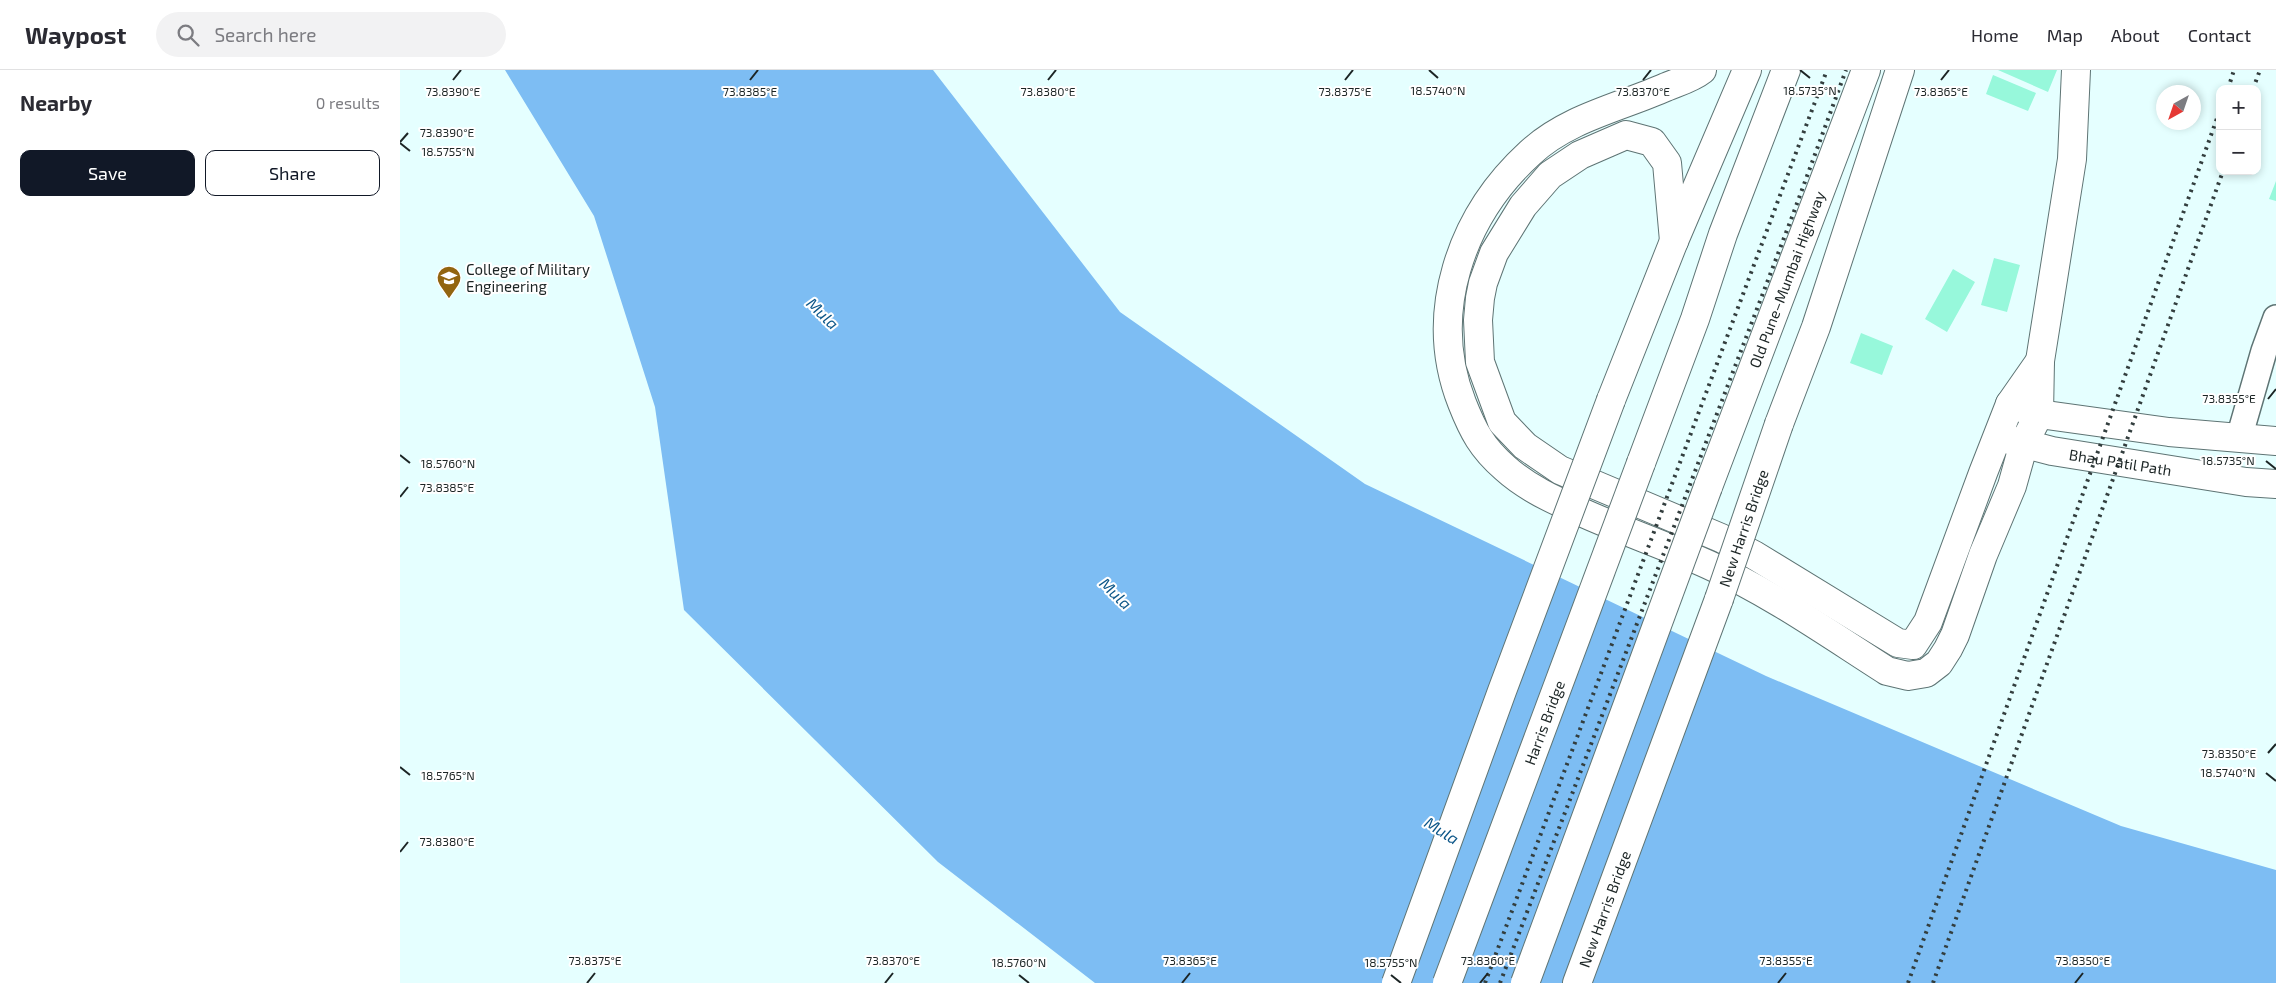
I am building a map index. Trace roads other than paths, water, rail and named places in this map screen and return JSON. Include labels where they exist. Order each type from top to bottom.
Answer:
[{"type":"main road","points":[[1702,70],[1697,74],[1631,103],[1580,121],[1547,139],[1530,152],[1498,189],[1467,240],[1459,258],[1450,293],[1447,347],[1457,390],[1477,439],[1490,454],[1524,484],[1546,496],[1709,565],[1753,588],[1887,670],[1908,676],[1926,673],[1939,663],[1955,635],[1983,555],[2012,486],[2024,444],[2039,414],[2040,361],[2072,158],[2076,70]]},
{"type":"main road","points":[[1396,983],[1505,682],[1612,400],[1674,241],[1747,70]]},
{"type":"main road","name":"Harris Bridge","points":[[1447,983],[1695,319],[1722,234],[1786,70]]},
{"type":"main road","name":"Old Pune–Mumbai Highway","points":[[1525,983],[1708,487],[1866,70]]},
{"type":"main road","name":"New Harris Bridge","points":[[1577,983],[1712,617],[1779,424],[1816,326],[1900,70]]},
{"type":"main road","points":[[1674,241],[1668,163],[1652,142],[1626,135],[1592,149],[1550,175],[1523,206],[1494,254],[1483,283],[1480,298],[1478,320],[1480,362],[1502,422],[1525,446],[1560,470],[1721,538],[1754,555],[1898,643],[1909,646],[1916,642],[1928,622],[2010,404],[2040,361]]},
{"type":"main road","points":[[2010,404],[2039,414],[2169,432],[2276,441]]},
{"type":"main road","name":"Bhau Patil Path","points":[[1997,437],[2052,451],[2236,480],[2276,484]]},
{"type":"street","points":[[2239,438],[2264,351],[2276,318]]},
{"type":"water","name":"Mula","points":[[505,70],[933,70],[1120,312],[1365,484],[1766,676],[2121,826],[2276,870],[2276,983],[1095,983],[938,862],[684,610],[655,407],[594,216]]},
{"type":"railway","points":[[1485,983],[1827,70]]},
{"type":"railway","points":[[1500,983],[1792,217],[1846,70]]},
{"type":"railway","points":[[2229,85],[2234,70]]},
{"type":"railway","points":[[2254,85],[2260,70]]},
{"type":"railway","points":[[1908,983],[2216,121]]},
{"type":"railway","points":[[1933,983],[2222,175]]},
{"type":"place","name":"College of Military Engineering","points":[[449,299]]}]
